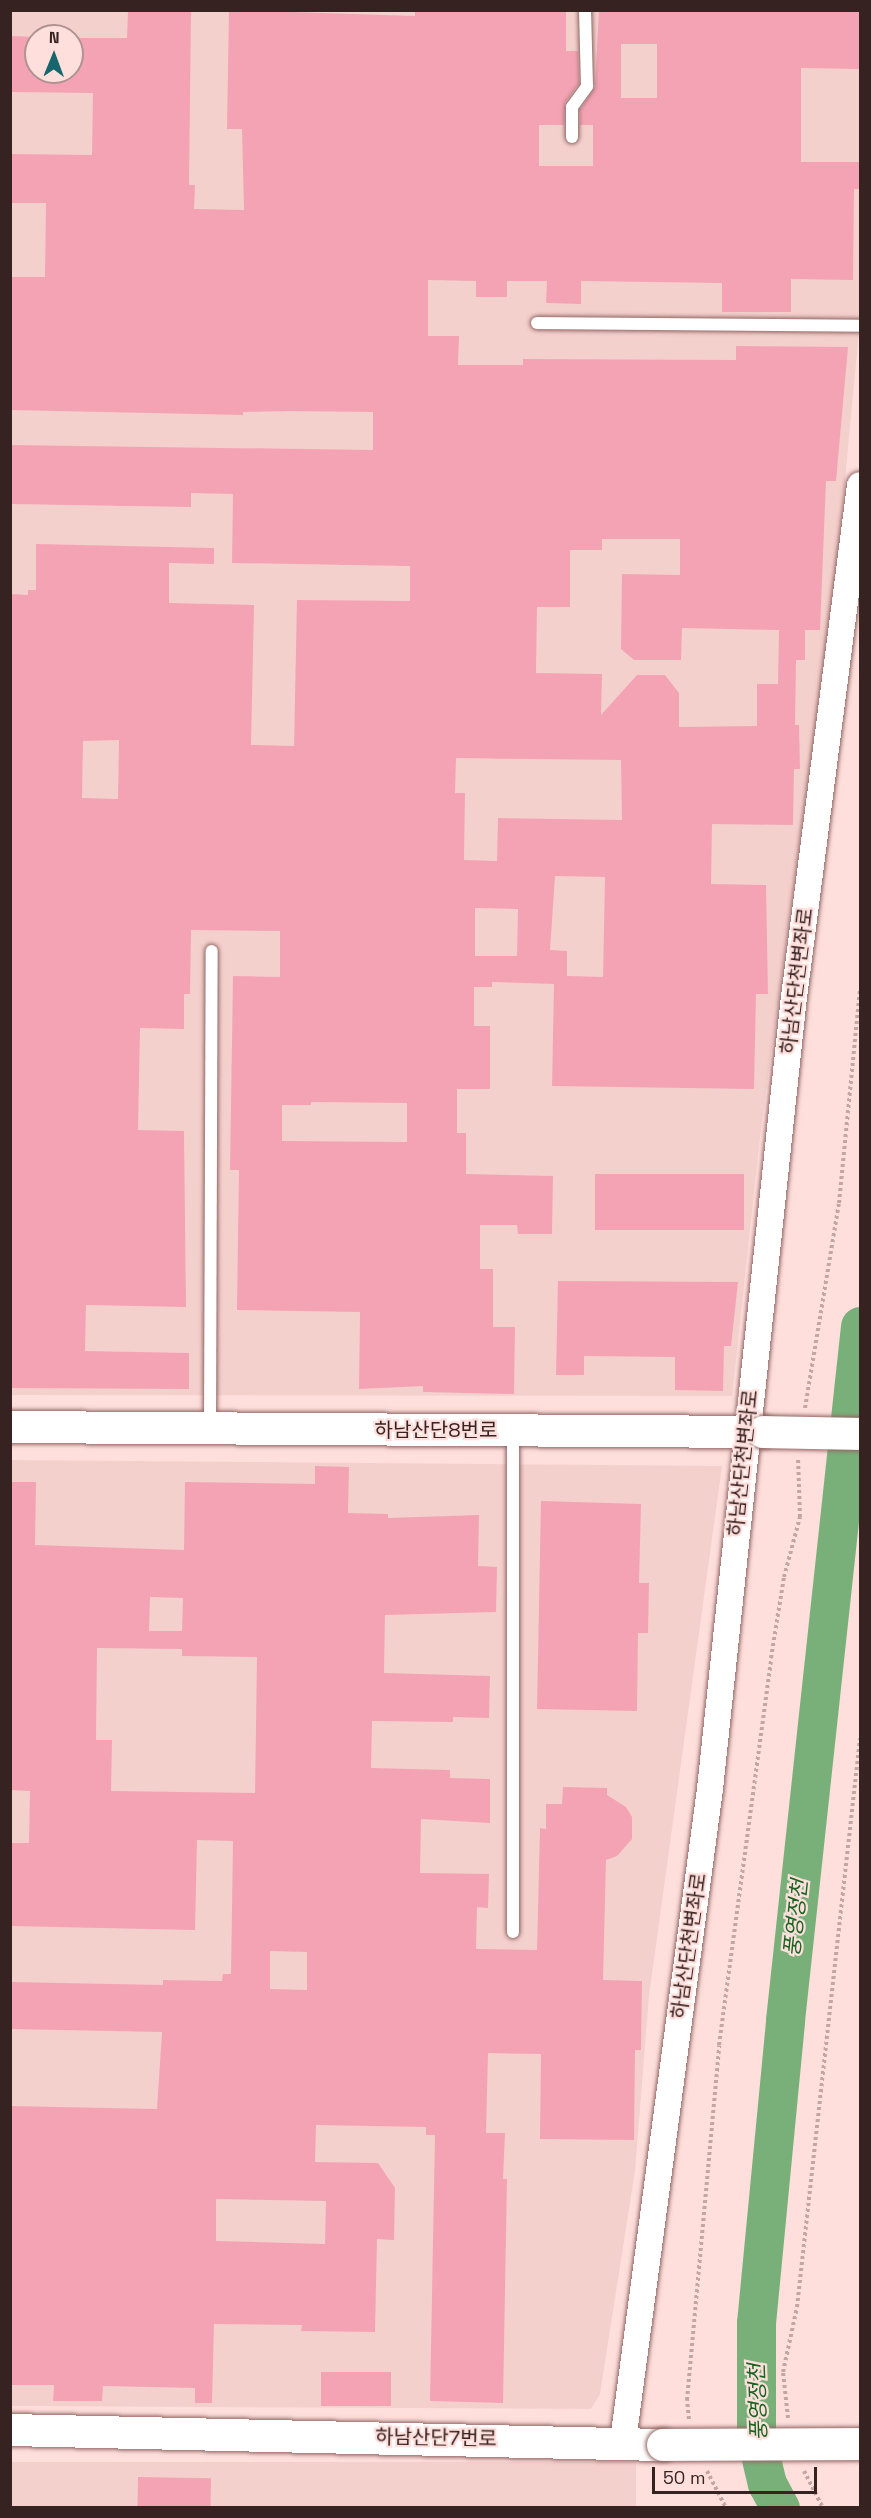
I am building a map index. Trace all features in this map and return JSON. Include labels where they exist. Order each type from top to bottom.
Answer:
[{"type":"street","name":"하남산단천변좌로","points":[[623,2441],[710,1789],[754,1432],[794,997],[861,485]]},
{"type":"street","name":"하남산단8번로","points":[[10,1427],[861,1434]]},
{"type":"street","name":"하남산단7번로","points":[[10,2430],[623,2441],[663,2445],[861,2444]]},
{"type":"lane","points":[[572,137],[572,107],[587,86],[585,10]]},
{"type":"lane","points":[[537,323],[861,326]]},
{"type":"lane","points":[[210,1428],[212,951]]},
{"type":"lane","points":[[513,1430],[513,1932]]},
{"type":"path","points":[[803,1413],[839,1203],[861,989]]},
{"type":"path","points":[[692,2427],[687,2400],[719,2045],[771,1658],[784,1577],[800,1517],[798,1444]]},
{"type":"path","points":[[789,2421],[783,2372],[787,2340],[797,2307],[861,1738]]},
{"type":"path","points":[[800,2460],[823,2508]]},
{"type":"path","points":[[706,2468],[726,2508]]},
{"type":"shaded area","points":[[11,11],[860,11],[860,322],[838,553],[760,1137],[732,1396],[11,1395]]},
{"type":"shaded area","points":[[11,1460],[722,1466],[649,1996],[635,2171],[600,2394],[591,2409],[11,2406]]},
{"type":"shaded area","points":[[11,2462],[636,2462],[636,2508],[11,2508]]},
{"type":"building","points":[[128,10],[191,10],[189,185],[195,185],[194,209],[244,210],[242,129],[227,129],[229,10],[415,16],[415,10],[566,10],[566,51],[578,51],[579,83],[565,103],[564,125],[539,125],[539,166],[593,166],[593,125],[580,125],[580,110],[595,87],[599,10],[861,10],[861,69],[801,68],[801,162],[861,162],[861,189],[854,189],[853,280],[791,279],[791,312],[722,312],[722,283],[581,281],[581,304],[546,303],[547,281],[507,281],[507,297],[476,297],[476,281],[428,280],[428,336],[459,336],[458,365],[523,365],[523,359],[736,360],[736,346],[848,347],[836,481],[826,481],[820,630],[805,630],[805,660],[796,660],[795,725],[799,725],[800,769],[794,769],[793,825],[712,824],[711,884],[766,885],[768,994],[756,994],[754,1089],[552,1086],[554,984],[492,982],[492,987],[474,987],[474,1026],[490,1026],[490,1089],[457,1089],[457,1133],[466,1133],[466,1174],[553,1176],[552,1234],[518,1234],[517,1225],[480,1225],[480,1269],[493,1269],[493,1327],[515,1327],[514,1394],[423,1392],[423,1386],[359,1389],[360,1312],[237,1310],[239,1170],[230,1170],[233,976],[280,977],[280,931],[191,930],[190,994],[184,994],[184,1029],[140,1028],[138,1130],[184,1131],[186,1307],[86,1305],[85,1351],[189,1353],[189,1389],[10,1388],[10,594],[28,595],[28,590],[36,590],[36,544],[214,548],[214,564],[169,563],[169,603],[254,605],[251,745],[294,746],[297,600],[410,601],[410,566],[232,563],[233,494],[191,493],[191,507],[10,504],[10,445],[373,450],[373,412],[243,412],[243,415],[10,410],[10,277],[45,277],[46,203],[10,203],[10,154],[92,155],[93,93],[10,92],[10,36],[24,37],[24,84],[84,84],[84,38],[127,38]],"holes":[[[621,44],[657,44],[657,98],[621,98]],[[602,539],[680,539],[680,575],[622,574],[621,649],[634,660],[681,660],[682,628],[779,630],[778,684],[757,684],[757,726],[679,727],[679,693],[665,675],[637,675],[601,715],[602,674],[536,673],[537,607],[570,607],[570,550],[602,550]],[[119,740],[118,799],[82,798],[83,741]],[[456,758],[621,760],[622,820],[498,818],[497,861],[464,860],[465,793],[455,793]],[[555,876],[605,877],[603,977],[567,976],[567,951],[550,950]],[[475,908],[518,909],[517,956],[475,956]],[[311,1102],[407,1103],[407,1142],[282,1141],[282,1105],[311,1105]]]},
{"type":"building","points":[[595,1174],[744,1174],[744,1230],[595,1230]]},
{"type":"building","points":[[558,1281],[738,1282],[731,1346],[724,1346],[723,1391],[675,1390],[675,1357],[584,1356],[584,1375],[556,1375]]},
{"type":"building","points":[[315,1466],[349,1467],[348,1513],[388,1514],[388,1518],[479,1515],[478,1566],[497,1567],[496,1612],[385,1615],[384,1673],[490,1676],[489,1718],[453,1717],[453,1722],[372,1721],[371,1768],[450,1770],[450,1778],[490,1779],[490,1823],[421,1819],[420,1873],[489,1874],[488,1908],[477,1907],[476,1949],[537,1950],[540,1828],[546,1829],[546,1804],[562,1804],[563,1787],[607,1788],[607,1795],[626,1807],[632,1817],[632,1839],[617,1856],[606,1860],[603,1980],[642,1981],[641,2050],[635,2050],[634,2140],[540,2139],[541,2054],[488,2053],[486,2133],[505,2133],[503,2179],[507,2179],[503,2403],[430,2401],[435,2135],[426,2135],[426,2127],[316,2125],[315,2162],[378,2163],[395,2188],[394,2240],[377,2239],[375,2332],[301,2331],[302,2325],[214,2324],[212,2403],[195,2403],[195,2388],[103,2386],[102,2401],[53,2401],[54,2385],[10,2385],[10,2106],[157,2109],[162,2032],[10,2029],[10,1982],[163,1985],[163,1980],[222,1981],[223,1974],[231,1974],[233,1841],[197,1840],[195,1930],[10,1926],[10,1843],[29,1843],[30,1791],[10,1790],[10,1482],[36,1482],[35,1545],[184,1550],[185,1482],[315,1484]],"holes":[[[150,1597],[183,1598],[182,1631],[149,1631]],[[97,1648],[182,1649],[182,1656],[257,1657],[255,1793],[111,1791],[112,1740],[96,1740]],[[270,1951],[307,1952],[307,1990],[270,1989]],[[216,2199],[326,2201],[325,2244],[216,2241]]]},
{"type":"building","points":[[541,1501],[641,1504],[639,1583],[649,1583],[648,1633],[638,1633],[637,1711],[537,1709]]},
{"type":"building","points":[[321,2372],[391,2372],[391,2406],[321,2406]]},
{"type":"building","points":[[138,2477],[211,2478],[210,2508],[137,2508]]},
{"type":"waterway","name":"풍영정천","points":[[780,2508],[767,2484],[756,2438],[756,2323],[785,2020],[860,1326]]}]
